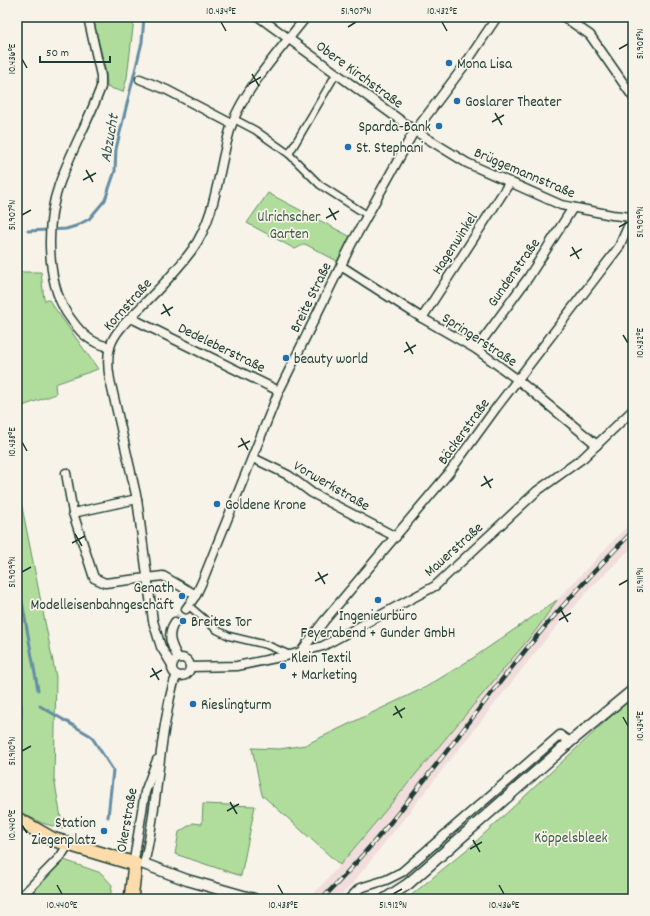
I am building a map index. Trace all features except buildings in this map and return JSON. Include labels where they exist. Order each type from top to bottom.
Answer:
[{"type":"main road","points":[[17,819],[33,828],[41,828],[69,843],[98,852],[112,851],[139,864]]},
{"type":"main road","name":"Okerstraße","points":[[131,899],[139,864]]},
{"type":"main road","name":"Okerstraße","points":[[136,899],[139,864]]},
{"type":"street","points":[[88,17],[101,76],[101,87],[59,185],[51,226],[53,272],[57,291],[64,308],[85,337],[93,342],[110,347]]},
{"type":"street","name":"Obere Kirchstraße","points":[[259,17],[415,131]]},
{"type":"street","name":"Kornstraße","points":[[172,665],[161,647],[153,621],[137,499],[108,368],[110,347],[116,335],[181,264],[202,233],[211,210],[223,154],[233,121],[249,92],[288,38],[306,17]]},
{"type":"street","name":"Breite Straße","points":[[188,608],[196,595],[279,391],[340,266],[415,131],[464,66],[497,17]]},
{"type":"street","points":[[564,17],[590,35],[633,97]]},
{"type":"street","points":[[289,154],[336,74]]},
{"type":"street","points":[[140,80],[167,90],[255,130],[289,154],[320,185],[367,215]]},
{"type":"street","name":"Brüggemannstraße","points":[[415,131],[467,164],[572,209],[632,216]]},
{"type":"street","name":"Hagenwinkel","points":[[422,318],[510,182]]},
{"type":"street","name":"Gundenstraße","points":[[476,349],[528,278],[572,209]]},
{"type":"street","name":"Bäckerstraße","points":[[300,653],[324,621],[448,474],[619,247],[632,216]]},
{"type":"street","name":"Springerstraße","points":[[340,266],[422,318],[476,349],[518,380],[597,445]]},
{"type":"street","name":"Dedeleberstraße","points":[[131,318],[279,391]]},
{"type":"street","name":"Mauerstraße","points":[[191,667],[237,666],[300,653],[336,639],[435,586],[537,492],[583,458],[633,410]]},
{"type":"street","name":"Vorwerkstraße","points":[[253,458],[288,475],[312,493],[396,537]]},
{"type":"street","points":[[66,473],[73,513],[94,578],[105,583],[163,576],[196,595]]},
{"type":"street","points":[[73,513],[137,499]]},
{"type":"street","points":[[188,608],[217,630],[229,636],[267,645],[290,655]]},
{"type":"street","points":[[175,622],[169,632],[171,645],[178,658]]},
{"type":"street","points":[[178,658],[187,659],[191,667],[185,675],[176,675],[172,669],[174,661],[178,658]]},
{"type":"street","name":"Okerstraße","points":[[139,864],[152,832],[161,748],[172,684],[176,675]]},
{"type":"street","points":[[385,899],[413,880],[570,742],[633,690]]},
{"type":"street","points":[[350,898],[360,888],[386,880],[402,872],[560,735],[570,742]]},
{"type":"street","name":"Okerstraße","points":[[139,864],[145,792],[161,748]]},
{"type":"street","points":[[19,899],[61,856],[69,843]]},
{"type":"street","points":[[139,864],[188,883],[207,885],[254,899]]},
{"type":"shaded area","points":[[633,520],[633,546],[589,590],[546,639],[352,884],[338,899],[309,899],[340,865],[537,629],[557,600]]},
{"type":"green space","points":[[93,17],[134,19],[127,78],[123,92],[107,87],[106,71]]},
{"type":"green space","name":"Ulrichscher Garten","points":[[268,193],[351,237],[337,261],[305,244],[295,249],[247,223]]},
{"type":"green space","points":[[17,272],[41,272],[44,300],[49,300],[98,369],[55,384],[56,394],[17,408]]},
{"type":"green space","points":[[17,482],[56,677],[54,778],[63,829],[42,823],[17,811]]},
{"type":"green space","points":[[557,600],[537,629],[340,865],[262,795],[252,748],[280,749],[305,745],[426,687],[473,658]]},
{"type":"green space","name":"Köppelsbleek","points":[[633,696],[633,899],[403,899],[409,897],[470,847]]},
{"type":"green space","points":[[203,804],[255,806],[241,876],[175,854],[179,832],[193,823],[202,824]]},
{"type":"green space","points":[[64,860],[101,873],[112,885],[110,899],[24,899]]},
{"type":"waterway","name":"Abzucht","points":[[28,231],[66,229],[76,226],[89,219],[105,200],[115,171],[116,149],[142,42],[144,17]]},
{"type":"waterway","points":[[17,574],[38,690]]},
{"type":"waterway","points":[[17,661],[21,683]]},
{"type":"waterway","points":[[17,725],[21,717],[21,704]]},
{"type":"waterway","points":[[40,706],[91,736],[113,770],[108,817]]},
{"type":"tunnel","points":[[175,622],[186,609]]},
{"type":"railway","points":[[322,899],[406,804],[537,636],[560,609],[633,531]]},
{"type":"place","name":"Mona Lisa","points":[[449,63]]},
{"type":"place","name":"Goslarer Theater","points":[[457,101]]},
{"type":"place","name":"Sparda-Bank","points":[[439,126]]},
{"type":"place","name":"St. Stephani","points":[[348,147]]},
{"type":"place","name":"beauty world","points":[[286,358]]},
{"type":"place","name":"Goldene Krone","points":[[217,504]]},
{"type":"place","name":"Genath Modelleisenbahngeschäft","points":[[182,596]]},
{"type":"place","name":"Ingenieurbüro Feyerabend + Gunder GmbH","points":[[378,600]]},
{"type":"place","name":"Breites Tor","points":[[183,621]]},
{"type":"place","name":"Klein Textil + Marketing","points":[[283,666]]},
{"type":"place","name":"Rieslingturm","points":[[193,704]]},
{"type":"place","name":"Station Ziegenplatz","points":[[104,831]]}]
